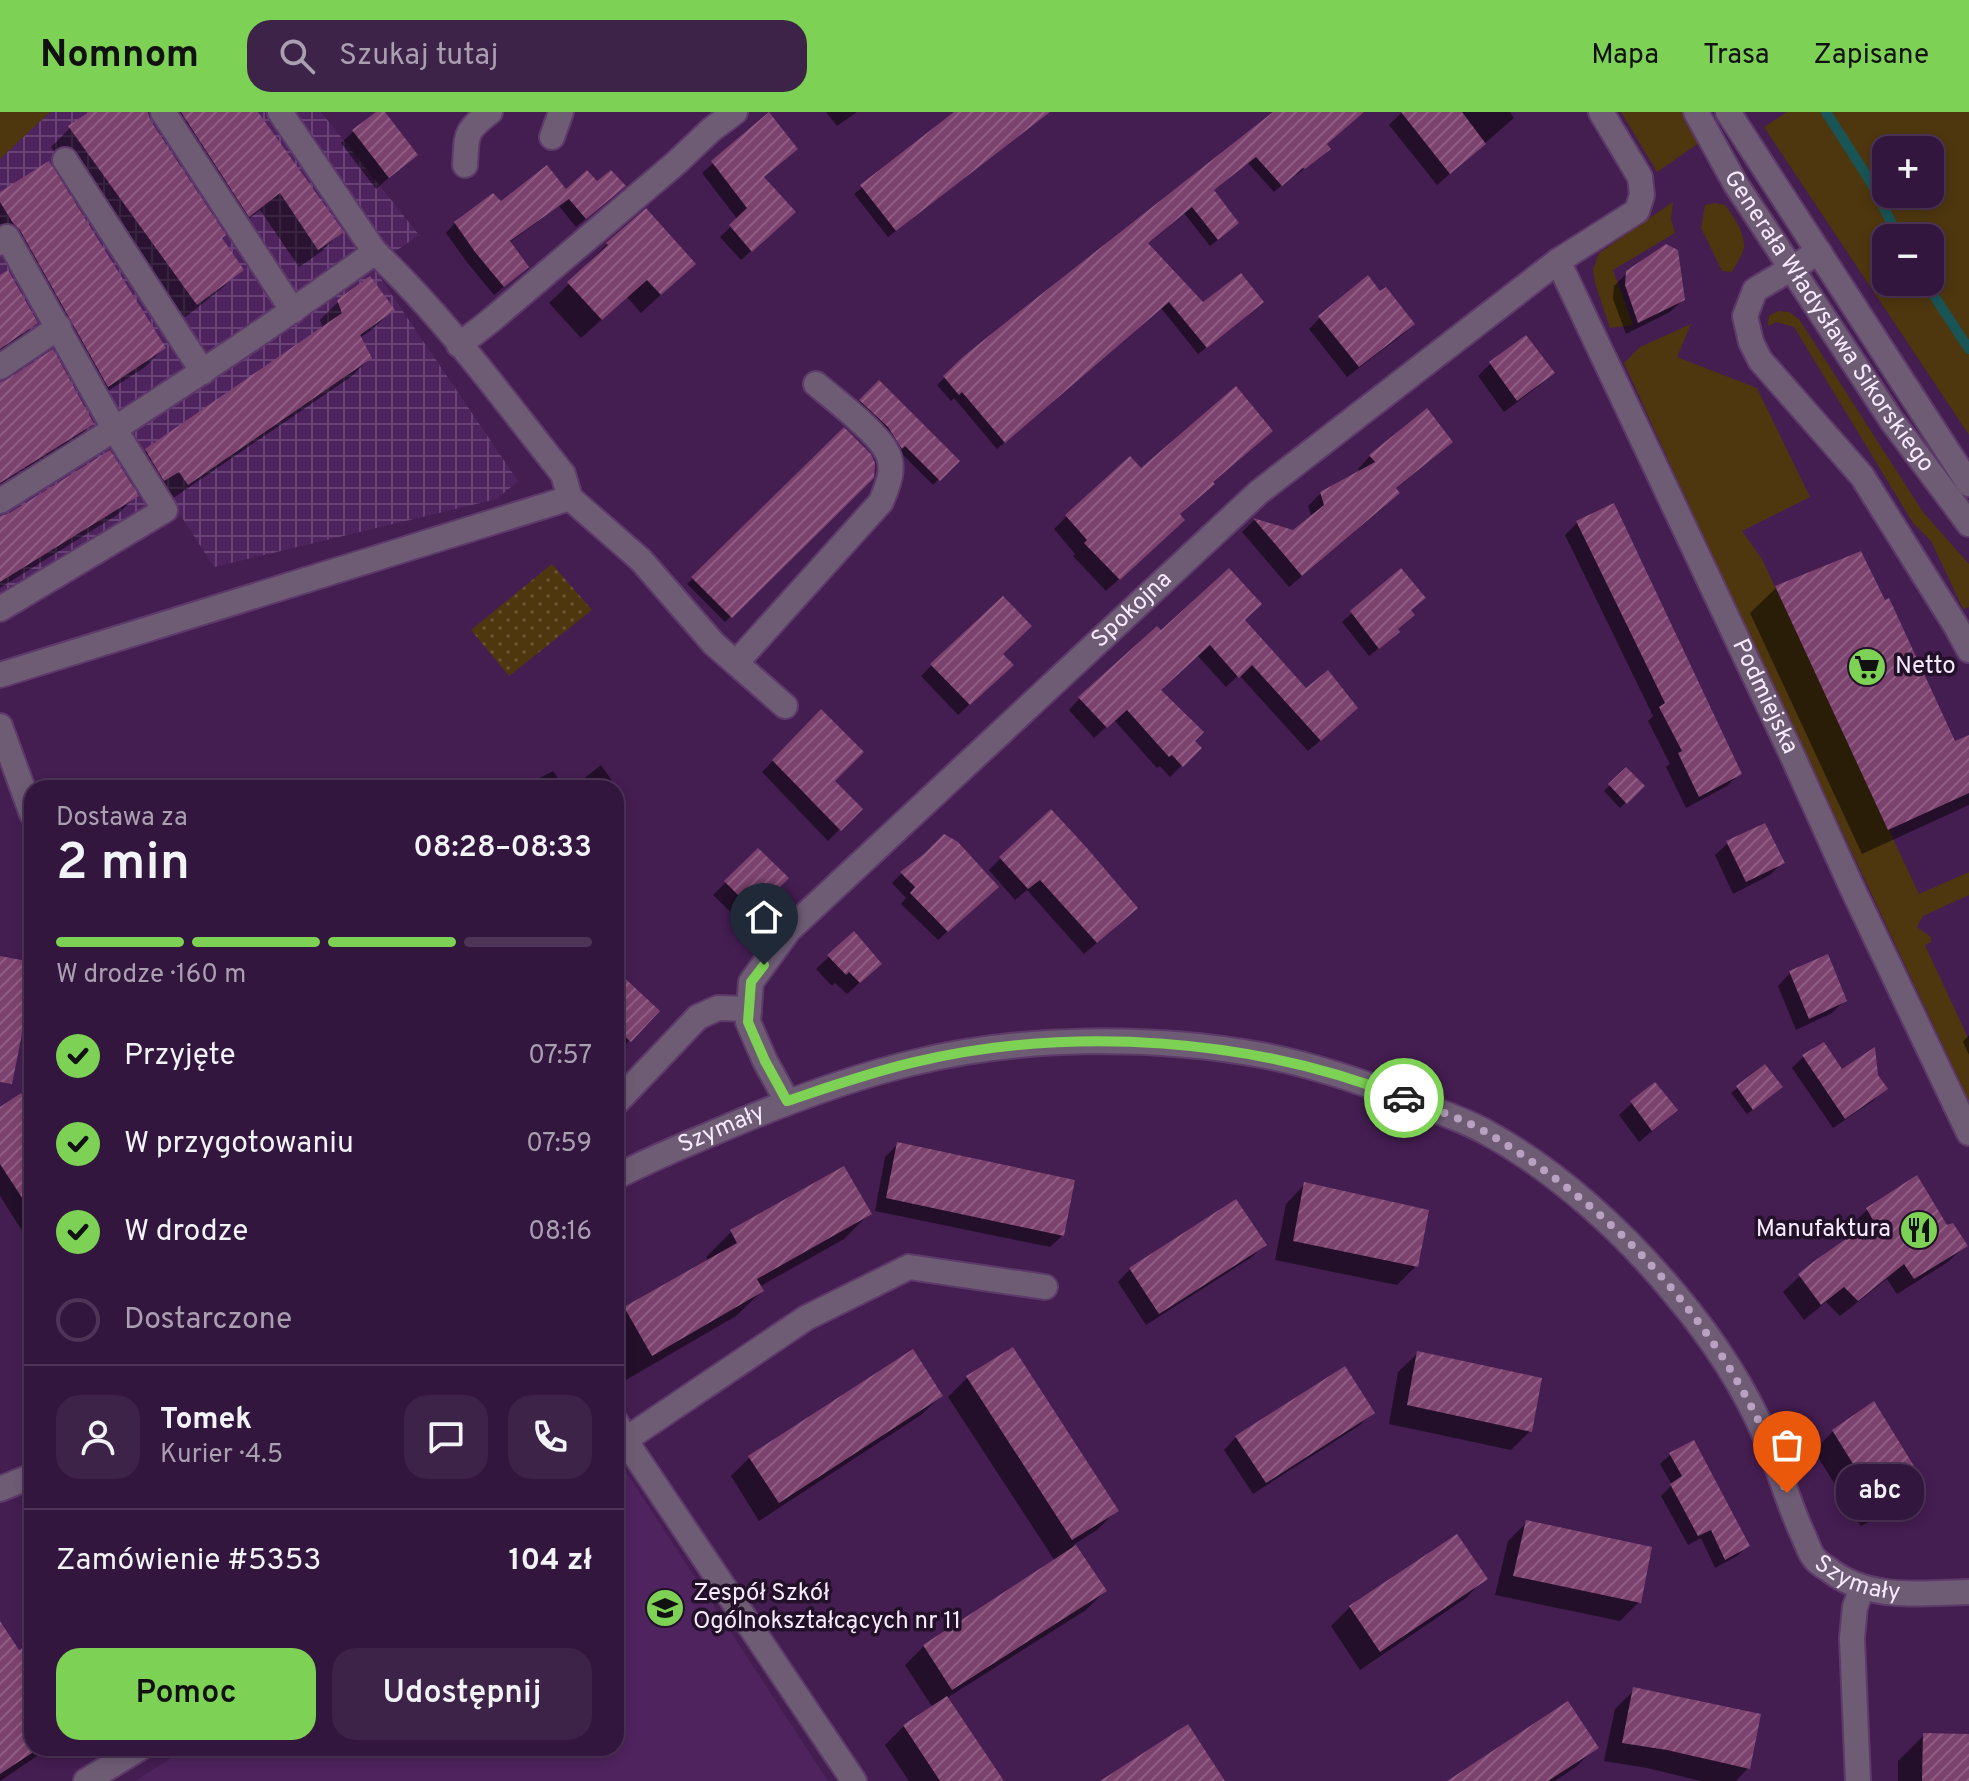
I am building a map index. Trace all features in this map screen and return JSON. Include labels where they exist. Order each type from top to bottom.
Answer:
[{"type":"street","points":[[163,112],[293,311]]},
{"type":"street","points":[[280,112],[375,252],[403,278],[563,474],[570,498],[641,560],[714,644],[785,706]]},
{"type":"street","points":[[465,165],[467,138],[472,126],[490,112]]},
{"type":"street","points":[[552,137],[561,112]]},
{"type":"street","points":[[459,345],[735,112]]},
{"type":"street","name":"Spokojna","points":[[787,1101],[748,1022],[751,982],[789,930],[1259,492],[1558,261],[1637,211],[1642,195],[1640,177],[1601,112]]},
{"type":"street","name":"Generała Władysława Sikorskiego","points":[[1696,112],[1735,183],[1892,421],[1969,524]]},
{"type":"street","name":"Generała Władysława Sikorskiego","points":[[1728,112],[1969,484]]},
{"type":"street","points":[[65,160],[203,372]]},
{"type":"street","points":[[0,243],[7,237],[115,430],[165,510],[0,609]]},
{"type":"street","points":[[0,501],[203,372],[375,252]]},
{"type":"street","points":[[1819,252],[1755,290],[1745,316],[1751,342],[1760,360],[1862,476],[1969,650]]},
{"type":"street","name":"Podmiejska","points":[[1558,261],[1969,1133]]},
{"type":"street","points":[[0,367],[59,327]]},
{"type":"street","points":[[736,663],[881,502],[890,477],[888,454],[874,435],[816,384]]},
{"type":"street","points":[[0,675],[570,498]]},
{"type":"street","points":[[0,726],[24,792]]},
{"type":"street","points":[[624,1095],[698,1017],[718,1008],[749,1009]]},
{"type":"street","name":"Szymały","points":[[624,1173],[787,1101],[840,1083],[915,1062],[1016,1046],[1097,1041],[1175,1044],[1261,1055],[1360,1080],[1488,1133],[1566,1186],[1642,1255],[1717,1349],[1753,1410],[1814,1559],[1837,1577],[1862,1588],[1908,1594],[1969,1592]]},
{"type":"street","points":[[624,1434],[806,1318],[909,1267],[1045,1287]]},
{"type":"street","points":[[624,1444],[854,1781]]},
{"type":"street","points":[[0,1489],[24,1479]]},
{"type":"street","points":[[1858,1781],[1852,1638],[1855,1607],[1862,1588]]},
{"type":"street","points":[[86,1781],[127,1756]]},
{"type":"shaded area","points":[[0,112],[50,112],[0,159]]},
{"type":"shaded area","points":[[50,112],[321,112],[419,235],[373,267],[518,481],[497,499],[214,567],[181,516],[0,622],[0,241],[12,232],[0,217],[0,159]]},
{"type":"shaded area","points":[[1621,112],[1682,112],[1699,143],[1657,172]]},
{"type":"shaded area","points":[[1787,112],[1969,112],[1969,435],[1876,296],[1944,296],[1944,224],[1872,224],[1872,289],[1764,127]]},
{"type":"shaded area","points":[[1673,202],[1671,219],[1675,233],[1613,270],[1633,325],[1610,328],[1595,283],[1593,269],[1599,253]]},
{"type":"shaded area","points":[[1705,205],[1725,205],[1743,236],[1743,250],[1732,272],[1722,271],[1701,228]]},
{"type":"shaded area","points":[[1778,311],[1789,312],[1799,319],[1923,512],[1969,564],[1969,607],[1963,609],[1931,541],[1913,523],[1794,327],[1776,322],[1769,326],[1769,316]]},
{"type":"shaded area","points":[[1691,324],[1677,357],[1757,388],[1810,497],[1742,531],[1762,559],[1919,894],[1969,872],[1969,895],[1923,916],[1917,927],[1931,937],[1931,942],[1925,945],[1969,1040],[1969,1101],[1624,363],[1640,347]]},
{"type":"shaded area","points":[[552,564],[592,610],[509,676],[471,630]]},
{"type":"shaded area","name":"Zespół Szkół Ogólnokształcących nr 11","points":[[624,1469],[828,1781],[135,1781],[174,1756],[624,1756]]},
{"type":"building","points":[[89,112],[148,112],[150,120],[226,235],[222,238],[244,270],[197,305],[68,126]]},
{"type":"building","points":[[181,112],[258,112],[344,232],[318,250],[280,193],[249,217]]},
{"type":"building","points":[[376,112],[385,112],[418,155],[389,178],[352,130]]},
{"type":"building","points":[[769,112],[798,149],[764,177],[796,212],[752,252],[729,225],[747,208],[711,161]]},
{"type":"building","points":[[954,112],[1050,112],[896,231],[860,185]]},
{"type":"building","points":[[1273,112],[1364,112],[1327,144],[1331,149],[1282,186],[1256,157],[1214,190],[1239,223],[1218,240],[1192,207],[1148,243],[1203,302],[1241,273],[1264,302],[1207,348],[1169,302],[1005,443],[962,392],[959,395],[943,376],[1020,311]]},
{"type":"building","points":[[1401,112],[1462,112],[1486,144],[1450,174]]},
{"type":"building","points":[[49,161],[166,348],[108,387],[20,230],[0,202],[0,192]]},
{"type":"building","points":[[547,165],[566,189],[587,170],[597,181],[611,170],[626,186],[586,219],[569,199],[510,241],[529,267],[504,287],[454,222],[493,193],[501,201]]},
{"type":"building","points":[[646,208],[696,264],[661,295],[647,280],[602,320],[567,282]]},
{"type":"building","points":[[1666,244],[1678,250],[1685,300],[1638,323],[1625,285],[1626,271]]},
{"type":"building","points":[[8,270],[38,323],[0,349],[0,275]]},
{"type":"building","points":[[1368,275],[1380,291],[1386,287],[1415,324],[1359,367],[1318,316]]},
{"type":"building","points":[[370,276],[395,310],[360,335],[372,358],[188,485],[179,472],[164,481],[145,449],[342,313],[337,300]]},
{"type":"building","points":[[1526,335],[1555,373],[1517,401],[1489,362]]},
{"type":"building","points":[[53,349],[94,424],[0,483],[0,382]]},
{"type":"building","points":[[879,380],[960,461],[940,481],[905,446],[902,449],[888,427],[859,400]]},
{"type":"building","points":[[1236,386],[1273,431],[1180,514],[1185,520],[1120,580],[1084,543],[1087,540],[1065,515],[1130,456],[1141,468]]},
{"type":"building","points":[[1427,408],[1453,442],[1396,488],[1400,493],[1302,576],[1253,518],[1293,530],[1324,505],[1320,492],[1375,462],[1369,455]]},
{"type":"building","points":[[844,427],[871,454],[875,463],[874,478],[732,618],[691,577]]},
{"type":"building","points":[[110,450],[139,496],[0,582],[0,516],[8,514]]},
{"type":"building","points":[[1614,503],[1742,774],[1699,797],[1678,753],[1682,751],[1659,707],[1665,703],[1576,521]]},
{"type":"building","name":"Netto","points":[[1861,551],[1885,600],[1889,598],[1955,741],[1969,735],[1969,793],[1888,830],[1775,586]]},
{"type":"building","points":[[1229,568],[1262,604],[1245,620],[1306,688],[1328,670],[1358,708],[1321,741],[1252,665],[1239,678],[1210,645],[1161,690],[1204,732],[1195,741],[1202,748],[1183,767],[1172,755],[1169,757],[1127,710],[1107,728],[1078,697],[1157,626],[1161,630]]},
{"type":"building","points":[[1401,568],[1426,598],[1411,610],[1415,615],[1398,629],[1400,632],[1379,649],[1350,611]]},
{"type":"building","points":[[1003,596],[1032,626],[1003,654],[1014,665],[970,705],[930,664]]},
{"type":"building","points":[[821,709],[864,752],[835,781],[863,809],[841,831],[772,760]]},
{"type":"building","points":[[1626,767],[1645,786],[1627,804],[1608,784]]},
{"type":"building","points":[[1051,809],[1138,908],[1097,943],[1040,880],[1028,889],[999,857]]},
{"type":"building","points":[[1765,823],[1785,863],[1746,882],[1726,841]]},
{"type":"building","points":[[944,834],[958,842],[999,887],[948,932],[910,893],[915,887],[900,872]]},
{"type":"building","points":[[758,848],[789,878],[755,912],[724,881]]},
{"type":"building","points":[[854,931],[882,964],[860,983],[849,972],[846,975],[827,955]]},
{"type":"building","points":[[1828,954],[1847,1001],[1809,1019],[1789,971]]},
{"type":"building","points":[[0,956],[24,960],[24,1024],[12,1084],[0,1082]]},
{"type":"building","points":[[624,977],[660,1011],[631,1042],[624,1036]]},
{"type":"building","points":[[1824,1042],[1842,1069],[1875,1047],[1878,1075],[1888,1089],[1845,1119],[1802,1055]]},
{"type":"building","points":[[1765,1064],[1783,1087],[1753,1110],[1736,1086]]},
{"type":"building","points":[[1655,1082],[1678,1110],[1652,1131],[1630,1101]]},
{"type":"building","points":[[21,1093],[24,1098],[24,1201],[0,1164],[0,1107]]},
{"type":"building","points":[[897,1142],[1075,1180],[1064,1236],[886,1198]]},
{"type":"building","points":[[844,1166],[872,1214],[757,1279],[764,1291],[652,1356],[624,1307],[737,1243],[730,1230]]},
{"type":"building","points":[[1917,1175],[1947,1225],[1953,1223],[1968,1246],[1914,1279],[1904,1264],[1858,1301],[1844,1287],[1821,1305],[1798,1274],[1873,1220],[1866,1208]]},
{"type":"building","points":[[1304,1182],[1429,1210],[1418,1267],[1293,1241]]},
{"type":"building","points":[[1236,1199],[1267,1245],[1159,1314],[1129,1268]]},
{"type":"building","points":[[1013,1347],[1119,1511],[1072,1540],[966,1376]]},
{"type":"building","points":[[913,1349],[943,1396],[779,1503],[748,1456]]},
{"type":"building","points":[[1417,1351],[1542,1378],[1532,1432],[1407,1405]]},
{"type":"building","points":[[1345,1366],[1375,1413],[1266,1483],[1235,1436]]},
{"type":"building","points":[[1874,1401],[1925,1484],[1881,1509],[1832,1430]]},
{"type":"building","points":[[1694,1440],[1750,1546],[1725,1560],[1711,1530],[1698,1536],[1670,1484],[1682,1476],[1669,1453]]},
{"type":"building","points":[[1526,1520],[1652,1547],[1641,1603],[1513,1576]]},
{"type":"building","points":[[1457,1534],[1488,1579],[1380,1652],[1349,1606]]},
{"type":"building","points":[[1076,1545],[1107,1591],[952,1690],[923,1645]]},
{"type":"building","points":[[0,1621],[19,1650],[24,1647],[24,1756],[27,1756],[0,1774]]},
{"type":"building","points":[[1633,1687],[1761,1714],[1750,1769],[1622,1743]]},
{"type":"building","points":[[947,1696],[1004,1781],[940,1781],[903,1725]]},
{"type":"building","points":[[1568,1701],[1599,1748],[1548,1781],[1447,1781]]},
{"type":"building","points":[[1188,1724],[1225,1781],[1100,1781]]},
{"type":"building","points":[[1923,1733],[1969,1734],[1969,1781],[1922,1781]]},
{"type":"waterway","points":[[1826,112],[1872,184],[1892,224]]},
{"type":"waterway","points":[[1934,296],[1969,349]]},
{"type":"way so far","points":[[1404,1098],[1488,1133],[1566,1186],[1642,1255],[1702,1327],[1738,1383],[1766,1438],[1787,1493]]},
{"type":"place","name":"Netto","points":[[1867,667]]},
{"type":"place","name":"Manufaktura","points":[[1919,1230]]},
{"type":"place","name":"abc","points":[[1787,1493]]},
{"type":"place","name":"Zespół Szkół Ogólnokształcących nr 11","points":[[665,1608]]},
{"type":"route","points":[[764,965],[751,982],[748,1022],[787,1101],[915,1062],[1016,1046],[1097,1041],[1175,1044],[1261,1055],[1360,1080],[1404,1098]]}]
